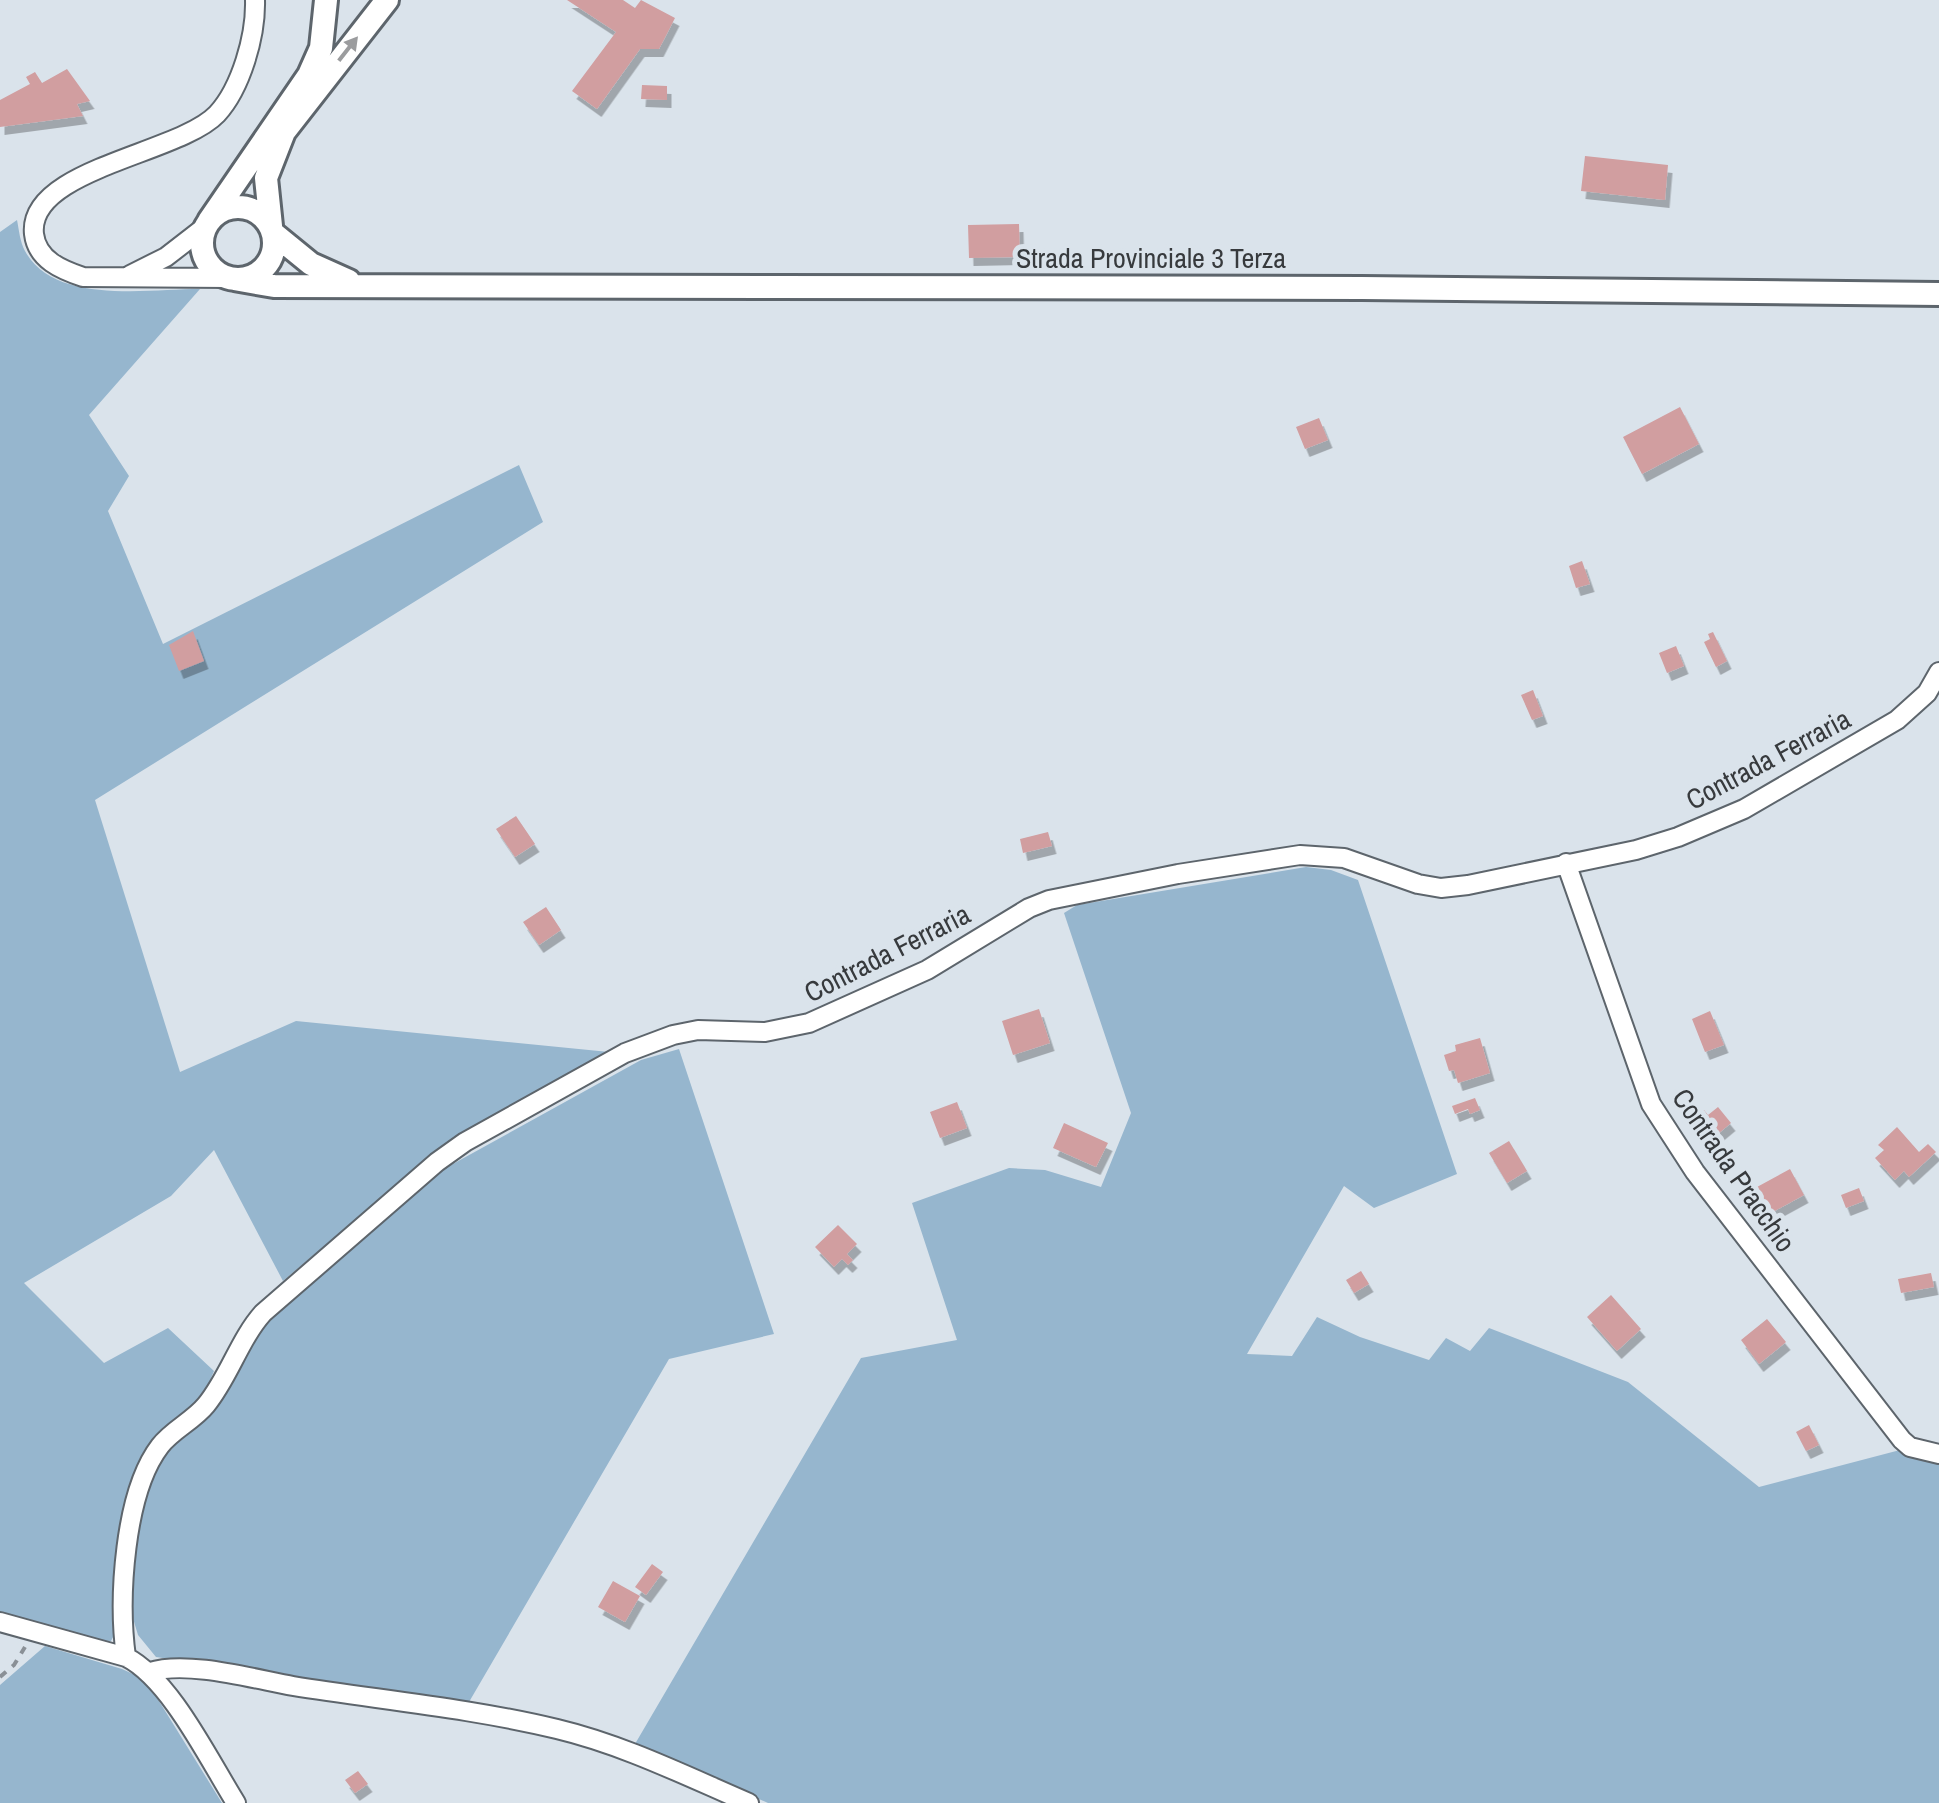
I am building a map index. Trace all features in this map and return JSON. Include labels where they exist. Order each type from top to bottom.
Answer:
[{"type":"street","points":[[255,0],[239,87],[215,117],[169,144],[90,172],[60,188],[40,206],[34,220],[34,238],[50,262],[83,277],[232,279],[248,278],[261,271],[275,247],[266,178],[284,132],[387,0]]},
{"type":"street","points":[[232,279],[218,273],[204,254],[202,242],[208,223],[309,75],[321,48],[326,0]]},
{"type":"street","points":[[130,276],[166,256],[228,208],[241,206],[253,210],[311,264],[362,284]]},
{"type":"street","name":"Strada Provinciale 3 Terza","points":[[232,279],[274,286],[1939,294]]},
{"type":"street","name":"Contrada Ferraria","points":[[126,1656],[122,1612],[132,1511],[142,1473],[163,1441],[204,1407],[248,1329],[436,1162],[625,1053],[698,1030],[789,1030],[928,970],[1028,908],[1048,900],[1300,855],[1344,858],[1392,878],[1441,888],[1636,850],[1678,838],[1744,809],[1896,720],[1926,693],[1939,672]]},
{"type":"street","name":"Contrada Pracchio","points":[[1566,862],[1651,1104],[1695,1172],[1902,1440],[1910,1447],[1939,1454]]},
{"type":"street","points":[[0,1622],[126,1656],[150,1672],[236,1803]]},
{"type":"street","points":[[150,1672],[166,1667],[213,1673],[425,1704],[558,1730],[632,1752],[749,1803]]},
{"type":"path","points":[[0,1678],[14,1665],[33,1632]]},
{"type":"shaded area","points":[[17,220],[25,251],[39,268],[57,280],[104,290],[200,289],[89,415],[129,476],[108,511],[163,644],[519,465],[543,522],[95,800],[180,1072],[296,1021],[609,1052],[432,1155],[283,1281],[214,1150],[171,1196],[24,1283],[104,1363],[168,1328],[214,1371],[199,1400],[150,1442],[136,1468],[126,1512],[118,1627],[111,1641],[99,1642],[0,1613],[0,232]]},
{"type":"shaded area","points":[[1306,867],[1331,870],[1358,880],[1457,1174],[1374,1208],[1344,1186],[1247,1354],[1292,1356],[1317,1317],[1360,1337],[1429,1360],[1446,1338],[1470,1351],[1489,1328],[1628,1382],[1759,1487],[1900,1450],[1939,1460],[1939,1803],[768,1803],[635,1744],[861,1358],[957,1340],[912,1203],[1009,1168],[1045,1170],[1101,1187],[1131,1113],[1064,913],[1077,905]]},
{"type":"shaded area","points":[[679,1049],[774,1334],[669,1359],[469,1702],[156,1657],[138,1635],[129,1605],[141,1511],[155,1466],[267,1318],[442,1170],[641,1060]]},
{"type":"shaded area","points":[[45,1646],[146,1680],[222,1803],[0,1803],[0,1685]]},
{"type":"building","points":[[567,0],[623,0],[635,8],[641,0],[675,18],[659,49],[640,49],[597,109],[572,91],[616,32]]},
{"type":"building","points":[[67,69],[90,101],[77,104],[83,116],[0,127],[0,100],[30,84],[26,77],[35,72],[42,83]]},
{"type":"building","points":[[642,85],[667,86],[667,100],[641,99]]},
{"type":"building","points":[[1585,156],[1668,165],[1665,200],[1581,191]]},
{"type":"building","points":[[1019,224],[1020,257],[969,258],[968,225]]},
{"type":"building","points":[[1680,407],[1699,444],[1642,474],[1623,437]]},
{"type":"building","points":[[1319,418],[1328,440],[1305,449],[1296,427]]},
{"type":"building","points":[[1582,561],[1590,584],[1576,588],[1569,566]]},
{"type":"building","points":[[193,631],[204,661],[179,671],[169,645]]},
{"type":"building","points":[[1713,632],[1727,661],[1716,667],[1704,642]]},
{"type":"building","points":[[1676,646],[1684,666],[1667,673],[1659,653]]},
{"type":"building","points":[[1533,690],[1543,716],[1532,720],[1521,695]]},
{"type":"building","points":[[516,816],[535,844],[515,857],[496,829]]},
{"type":"building","points":[[1048,832],[1052,846],[1023,853],[1020,839]]},
{"type":"building","points":[[546,907],[561,930],[539,945],[523,922]]},
{"type":"building","points":[[1039,1009],[1050,1043],[1013,1055],[1002,1021]]},
{"type":"building","points":[[1710,1011],[1724,1045],[1705,1052],[1692,1019]]},
{"type":"building","points":[[1480,1038],[1490,1073],[1458,1083],[1444,1055],[1456,1051],[1455,1045]]},
{"type":"building","points":[[1475,1098],[1480,1110],[1455,1114],[1452,1106]]},
{"type":"building","points":[[957,1102],[967,1128],[940,1138],[930,1112]]},
{"type":"building","points":[[1718,1107],[1731,1123],[1707,1143],[1690,1122],[1704,1110],[1708,1115]]},
{"type":"building","points":[[1064,1123],[1108,1143],[1096,1167],[1053,1148]]},
{"type":"building","points":[[1897,1127],[1919,1152],[1928,1144],[1936,1152],[1909,1177],[1904,1171],[1895,1180],[1875,1158],[1884,1150],[1878,1145]]},
{"type":"building","points":[[1509,1141],[1527,1171],[1507,1183],[1489,1153]]},
{"type":"building","points":[[1790,1169],[1804,1195],[1771,1213],[1757,1187]]},
{"type":"building","points":[[1859,1188],[1864,1201],[1846,1208],[1841,1195]]},
{"type":"building","points":[[838,1225],[857,1244],[847,1254],[853,1260],[848,1265],[842,1259],[834,1267],[815,1247]]},
{"type":"building","points":[[1361,1271],[1369,1284],[1354,1293],[1346,1280]]},
{"type":"building","points":[[1931,1273],[1934,1287],[1901,1293],[1898,1279]]},
{"type":"building","points":[[1611,1295],[1641,1329],[1617,1351],[1587,1317]]},
{"type":"building","points":[[1767,1319],[1786,1342],[1759,1364],[1741,1340]]},
{"type":"building","points":[[1809,1425],[1819,1445],[1806,1451],[1796,1432]]},
{"type":"building","points":[[652,1564],[663,1572],[646,1595],[635,1587]]},
{"type":"building","points":[[613,1581],[640,1596],[625,1622],[598,1607]]},
{"type":"building","points":[[358,1771],[368,1784],[355,1793],[345,1780]]}]
